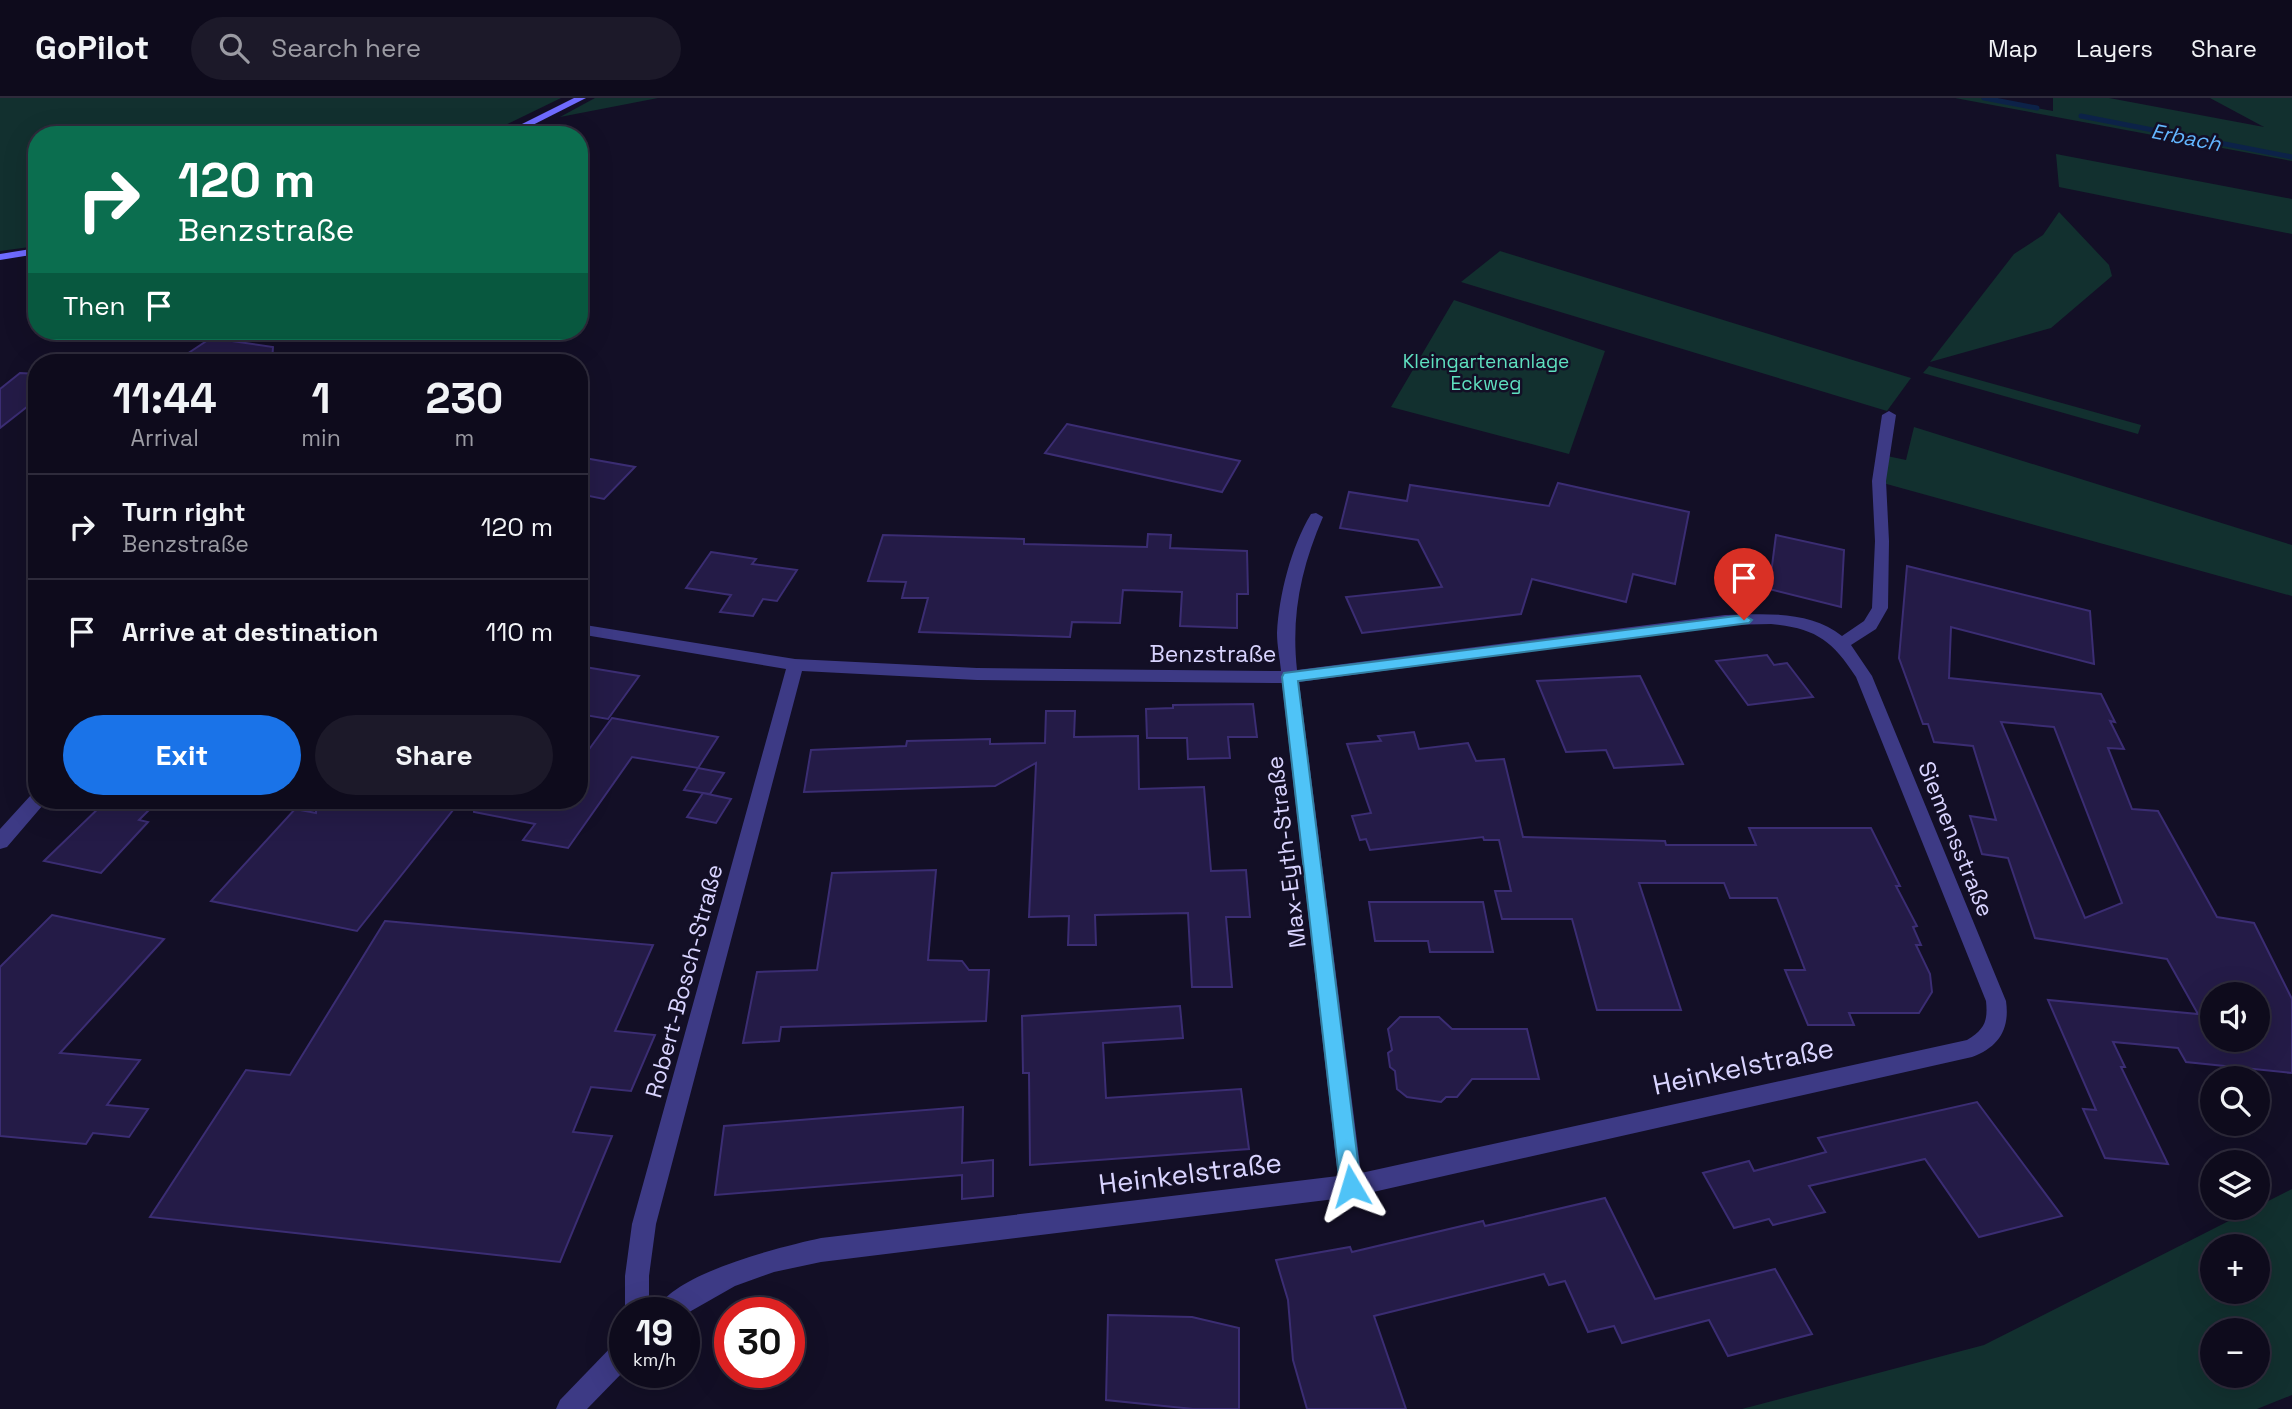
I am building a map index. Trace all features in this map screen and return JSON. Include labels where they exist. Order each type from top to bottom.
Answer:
[{"type":"street","points":[[524,126],[582,98]]},
{"type":"street","points":[[0,257],[28,252]]},
{"type":"street","points":[[1841,643],[1858,635],[1870,625],[1880,608],[1882,541],[1879,481],[1889,415]]},
{"type":"street","name":"Max-Eyth-Straße","points":[[1315,517],[1292,579],[1285,635],[1351,1186]]},
{"type":"street","name":"Benzstraße","points":[[588,630],[795,665],[1005,674],[1290,677],[1725,620],[1795,621],[1817,628],[1841,643]]},
{"type":"street","name":"Siemensstraße","points":[[1841,643],[1864,676],[1996,1001],[1998,1020],[1993,1035],[1972,1048]]},
{"type":"street","name":"Robert-Bosch-Straße","points":[[637,1297],[644,1224],[795,665]]},
{"type":"street","points":[[0,842],[29,809]]},
{"type":"street","name":"Heinkelstraße","points":[[690,1297],[713,1281],[749,1266],[797,1254],[858,1244],[1351,1186],[1972,1048]]},
{"type":"street","points":[[569,1408],[609,1367]]},
{"type":"green space","points":[[0,98],[561,98],[503,126],[28,126],[28,247],[0,251]]},
{"type":"green space","points":[[595,98],[658,98],[560,117]]},
{"type":"green space","points":[[1955,98],[1981,98],[2053,111],[2053,98],[2109,98],[2264,127],[2210,98],[2292,98],[2292,161]]},
{"type":"green space","points":[[2056,154],[2292,199],[2292,234],[2059,187]]},
{"type":"green space","points":[[2059,212],[2109,265],[2112,276],[2051,328],[1930,362],[2014,254],[2043,235]]},
{"type":"green space","points":[[1500,251],[1911,378],[1887,411],[1461,282]]},
{"type":"green space","name":"Kleingartenanlage Eckweg","points":[[1454,300],[1605,351],[1569,454],[1391,407]]},
{"type":"green space","points":[[1929,366],[2141,425],[2138,434],[1923,373]]},
{"type":"green space","points":[[1914,427],[2292,545],[2292,596],[1883,483],[1887,456],[1906,460]]},
{"type":"green space","points":[[2292,1189],[2292,1395],[2257,1409],[1742,1409],[1984,1345],[2200,1236],[2200,1304],[2270,1304],[2270,1234],[2203,1234],[2231,1220],[2270,1220],[2270,1200]]},
{"type":"building","points":[[208,340],[273,347],[273,354],[187,354]]},
{"type":"building","points":[[20,373],[28,373],[28,406],[0,428],[0,389]]},
{"type":"building","points":[[1067,424],[1240,461],[1222,492],[1045,453]]},
{"type":"building","points":[[588,459],[635,467],[604,499],[588,496]]},
{"type":"building","points":[[1558,483],[1689,512],[1675,584],[1633,574],[1626,602],[1532,579],[1521,614],[1362,633],[1346,597],[1442,587],[1418,540],[1340,528],[1349,492],[1407,501],[1410,485],[1549,506]]},
{"type":"building","points":[[1148,534],[1171,535],[1170,548],[1247,551],[1248,594],[1237,594],[1237,628],[1180,626],[1182,592],[1123,590],[1120,623],[1072,622],[1070,637],[919,632],[928,598],[902,598],[906,582],[868,581],[883,535],[1024,539],[1024,544],[1147,547]]},
{"type":"building","points":[[1776,535],[1844,550],[1841,607],[1769,589]]},
{"type":"building","points":[[711,552],[756,559],[752,564],[797,570],[777,601],[763,599],[753,616],[720,612],[731,595],[686,588]]},
{"type":"building","points":[[1907,566],[2090,611],[2094,664],[1951,627],[1949,678],[2101,694],[2115,722],[2110,721],[2124,749],[2108,748],[2132,809],[2158,811],[2217,917],[2254,923],[2292,999],[2292,1073],[2270,1071],[2270,1066],[2225,1066],[2186,1062],[2178,1048],[2113,1042],[2125,1067],[2121,1067],[2168,1164],[2105,1158],[2083,1109],[2096,1110],[2048,1000],[2198,1014],[2167,959],[2035,938],[2008,858],[1982,854],[1970,816],[1996,820],[1973,746],[1934,742],[1928,724],[1923,724],[1899,658]],"holes":[[[2001,722],[2054,727],[2122,903],[2085,918]]]},
{"type":"building","points":[[1767,655],[1774,665],[1787,663],[1813,697],[1748,705],[1716,661]]},
{"type":"building","points":[[588,668],[639,676],[608,719],[588,716]]},
{"type":"building","points":[[1640,676],[1683,764],[1614,768],[1606,750],[1566,752],[1537,681]]},
{"type":"building","points":[[1253,704],[1257,737],[1228,737],[1230,758],[1188,759],[1187,738],[1147,738],[1146,709],[1173,708],[1173,705]]},
{"type":"building","points":[[1046,711],[1075,711],[1074,737],[1138,736],[1139,789],[1204,787],[1211,871],[1246,870],[1250,917],[1226,917],[1232,987],[1192,987],[1188,913],[1095,915],[1096,945],[1068,945],[1069,916],[1029,917],[1036,763],[995,786],[804,792],[811,750],[906,746],[907,741],[990,739],[990,744],[1045,743]]},
{"type":"building","points":[[612,718],[718,737],[698,768],[632,757],[568,848],[523,840],[535,824],[474,812],[474,809],[588,809],[588,751]]},
{"type":"building","points":[[1414,732],[1419,749],[1468,743],[1476,761],[1504,759],[1523,837],[1665,841],[1666,845],[1756,845],[1749,828],[1871,828],[1917,926],[1913,927],[1921,945],[1916,945],[1930,974],[1932,992],[1919,1013],[1849,1013],[1854,1025],[1808,1025],[1785,970],[1805,970],[1777,898],[1730,898],[1724,883],[1639,883],[1681,1010],[1597,1010],[1572,919],[1502,919],[1495,891],[1511,891],[1499,840],[1484,840],[1483,837],[1370,850],[1366,839],[1360,840],[1352,816],[1371,813],[1347,744],[1381,741],[1378,736]]},
{"type":"building","points":[[698,768],[724,773],[710,794],[684,790]]},
{"type":"building","points":[[703,793],[731,799],[716,823],[687,817]]},
{"type":"building","points":[[98,809],[150,809],[139,820],[148,822],[101,873],[44,861]]},
{"type":"building","points":[[295,809],[316,813],[316,809],[454,809],[357,931],[211,901]]},
{"type":"building","points":[[936,870],[928,960],[962,961],[969,970],[989,970],[986,1021],[781,1027],[779,1041],[743,1043],[757,972],[817,970],[832,873]]},
{"type":"building","points":[[1369,902],[1483,902],[1493,952],[1430,952],[1428,941],[1375,941]]},
{"type":"building","points":[[52,915],[164,939],[60,1053],[140,1060],[107,1105],[148,1109],[129,1137],[93,1133],[86,1144],[0,1136],[0,967]]},
{"type":"building","points":[[385,921],[653,945],[615,1031],[655,1035],[631,1091],[591,1087],[573,1132],[612,1136],[560,1262],[150,1217],[246,1070],[290,1075]]},
{"type":"building","points":[[1180,1006],[1183,1038],[1103,1043],[1106,1098],[1241,1089],[1249,1149],[1030,1165],[1029,1073],[1023,1073],[1022,1016]]},
{"type":"building","points":[[1400,1017],[1439,1017],[1452,1029],[1527,1029],[1539,1079],[1472,1079],[1457,1097],[1446,1097],[1441,1102],[1407,1097],[1397,1089],[1395,1071],[1390,1067],[1388,1053],[1392,1050],[1388,1029]]},
{"type":"building","points":[[1977,1102],[2062,1216],[1979,1237],[1925,1159],[1809,1186],[1825,1212],[1773,1225],[1769,1219],[1734,1228],[1703,1173],[1749,1161],[1754,1171],[1826,1152],[1818,1138]]},
{"type":"building","points":[[963,1107],[962,1163],[993,1160],[993,1196],[962,1199],[962,1175],[715,1195],[724,1126]]},
{"type":"building","points":[[1605,1198],[1655,1299],[1775,1269],[1812,1334],[1728,1356],[1709,1320],[1622,1343],[1614,1326],[1588,1332],[1565,1281],[1549,1285],[1544,1274],[1374,1316],[1406,1409],[1307,1409],[1293,1360],[1288,1300],[1276,1260],[1350,1247],[1352,1252],[1483,1221],[1485,1226]]},
{"type":"building","points":[[1108,1315],[1192,1317],[1239,1328],[1239,1409],[1193,1409],[1106,1400]]},
{"type":"waterway","name":"Erbach","points":[[1984,98],[2037,108]]},
{"type":"waterway","name":"Erbach","points":[[2081,116],[2292,157]]},
{"type":"route","points":[[1351,1186],[1290,677],[1725,620],[1744,620]]}]
